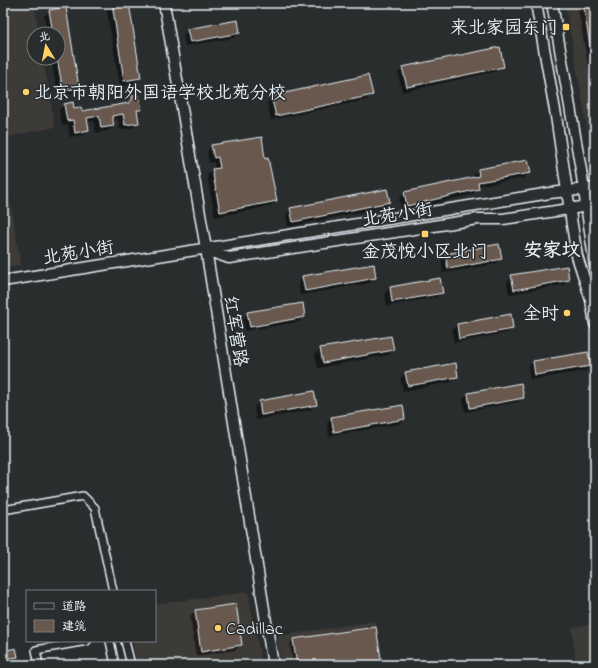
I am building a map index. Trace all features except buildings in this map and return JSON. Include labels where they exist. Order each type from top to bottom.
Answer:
[{"type":"street","name":"红军营路","points":[[164,3],[206,249],[273,665]]},
{"type":"street","points":[[536,3],[556,116],[577,256],[591,300],[595,324]]},
{"type":"street","points":[[552,3],[584,190],[590,205],[595,266]]},
{"type":"street","name":"北苑小街","points":[[3,281],[567,191],[595,188]]},
{"type":"street","name":"北苑小街","points":[[206,249],[229,258],[470,220],[503,218],[590,205]]},
{"type":"street","points":[[3,510],[83,496],[95,508],[113,590]]},
{"type":"street","points":[[39,665],[36,650],[81,642]]},
{"type":"street","points":[[110,642],[116,665]]},
{"type":"street","points":[[125,642],[131,665]]},
{"type":"shaded area","name":"北京市朝阳外国语学校北苑分校","points":[[3,3],[34,3],[38,26],[26,26],[26,66],[44,66],[55,127],[3,138]]},
{"type":"shaded area","points":[[565,3],[595,3],[595,163],[593,161]]},
{"type":"shaded area","points":[[3,159],[21,265],[3,268]]},
{"type":"shaded area","points":[[248,592],[262,665],[137,665],[132,642],[156,642],[156,604]]},
{"type":"shaded area","points":[[376,621],[383,665],[281,665],[277,636]]},
{"type":"shaded area","points":[[595,624],[595,665],[576,665],[572,627]]},
{"type":"place","name":"来北家园东门","points":[[566,27]]},
{"type":"place","name":"北京市朝阳外国语学校北苑分校","points":[[26,92]]},
{"type":"place","name":"金茂悦小区北门","points":[[425,234]]},
{"type":"place","name":"全时","points":[[567,313]]},
{"type":"place","name":"Cadillac","points":[[218,628]]},
{"type":"district","name":"安家坟","points":[[552,249]]}]
